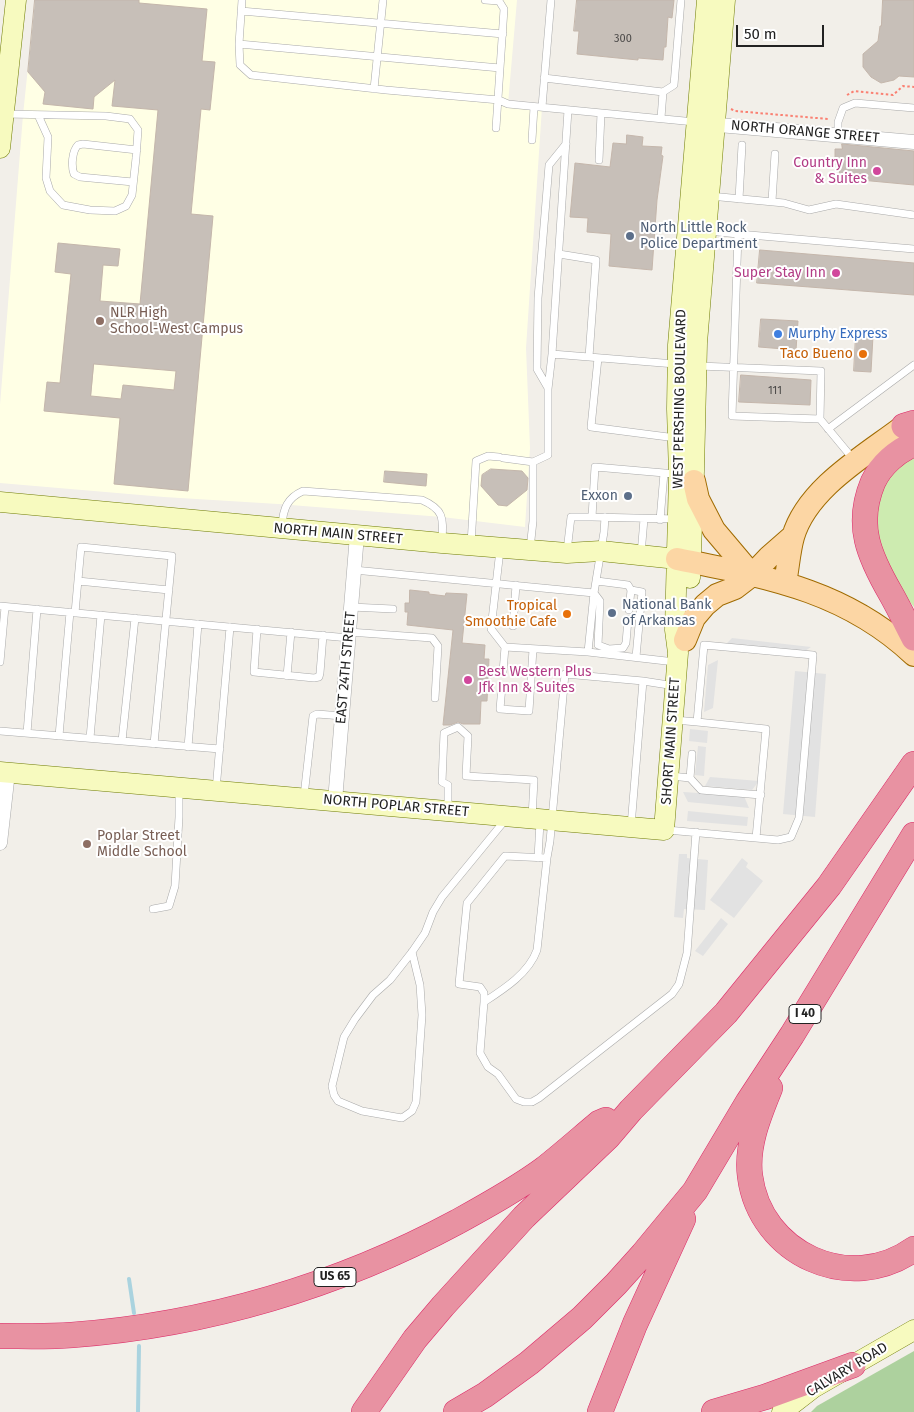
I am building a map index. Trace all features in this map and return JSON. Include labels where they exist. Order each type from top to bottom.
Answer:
[{"type":"highway","points":[[912,428],[875,479],[867,501],[864,525],[869,549],[879,574],[914,638]]},
{"type":"highway","points":[[364,1412],[415,1339],[443,1306],[524,1217],[608,1136],[726,1013],[829,886],[914,764]]},
{"type":"highway","name":"I 40","points":[[600,1412],[635,1324],[695,1191],[914,835]]},
{"type":"highway","points":[[792,1035],[763,1105],[752,1143],[750,1159],[751,1183],[759,1209],[765,1220],[786,1244],[801,1255],[834,1267],[854,1269],[871,1267],[894,1260],[914,1249]]},
{"type":"highway","name":"US 65","points":[[0,1336],[73,1335],[166,1323],[220,1312],[282,1296],[345,1274],[424,1239],[484,1206],[543,1170],[599,1123],[631,1110]]},
{"type":"highway","points":[[456,1412],[485,1395],[529,1363],[582,1318],[638,1260],[695,1191]]},
{"type":"highway","points":[[714,1412],[766,1397],[853,1365]]},
{"type":"main road","points":[[0,148],[2,114],[16,0]]},
{"type":"main road","name":"WEST PERSHING BOULEVARD","points":[[686,558],[679,476],[679,438],[708,196],[706,123],[707,0]]},
{"type":"main road","name":"WEST PERSHING BOULEVARD","points":[[686,558],[669,520],[679,476],[706,123],[725,0]]},
{"type":"main road","points":[[785,583],[793,536],[804,514],[820,493],[856,462],[912,428]]},
{"type":"main road","points":[[679,476],[698,499],[714,530],[752,575]]},
{"type":"main road","name":"NORTH MAIN STREET","points":[[0,502],[281,529],[567,553],[601,551],[686,558]]},
{"type":"main road","points":[[686,650],[694,618],[705,605],[717,595],[735,588],[752,575],[793,536]]},
{"type":"main road","points":[[686,558],[785,583],[819,594],[861,614],[891,634],[914,654]]},
{"type":"main road","name":"SHORT MAIN STREET","points":[[664,830],[675,686],[686,650],[686,558]]},
{"type":"main road","name":"NORTH POPLAR STREET","points":[[4,772],[664,830]]},
{"type":"main road","name":"CALVARY ROAD","points":[[782,1412],[813,1388],[914,1330]]},
{"type":"street","name":"NORTH ORANGE STREET","points":[[706,123],[914,142]]},
{"type":"street","name":"EAST 24TH STREET","points":[[335,801],[357,535]]},
{"type":"street","points":[[0,844],[4,772]]},
{"type":"lane","points":[[242,0],[239,44],[240,65],[251,75],[499,100],[508,104],[706,123]]},
{"type":"lane","points":[[374,88],[383,0]]},
{"type":"lane","points":[[485,0],[499,1],[504,9],[496,128]]},
{"type":"lane","points":[[532,140],[544,78],[551,0]]},
{"type":"lane","points":[[544,78],[663,92],[674,85],[682,0]]},
{"type":"lane","points":[[241,11],[503,34]]},
{"type":"lane","points":[[239,44],[500,68]]},
{"type":"lane","points":[[661,118],[663,92]]},
{"type":"lane","points":[[838,135],[838,122],[843,108],[855,103],[914,108]]},
{"type":"lane","points":[[470,544],[476,461],[488,456],[533,462],[548,456],[548,389],[568,110]]},
{"type":"lane","points":[[599,160],[601,113]]},
{"type":"lane","points":[[2,114],[106,116],[130,119],[138,130],[132,195],[126,206],[115,211],[90,210],[63,205],[50,191],[46,178],[48,137],[38,115]]},
{"type":"lane","points":[[548,389],[537,369],[538,298],[549,165],[566,144]]},
{"type":"lane","points":[[134,182],[80,176],[74,174],[72,169],[75,148],[78,145],[137,150]]},
{"type":"lane","points":[[739,198],[742,145]]},
{"type":"lane","points":[[772,201],[775,154]]},
{"type":"lane","points":[[708,196],[784,202],[809,210],[836,204],[914,215]]},
{"type":"lane","points":[[705,231],[914,249]]},
{"type":"lane","points":[[738,234],[732,416],[820,419]]},
{"type":"lane","points":[[559,254],[596,260],[589,357]]},
{"type":"lane","points":[[552,354],[687,365],[821,372],[820,419],[856,462]]},
{"type":"lane","points":[[598,358],[591,427],[679,438]]},
{"type":"lane","points":[[828,429],[914,365]]},
{"type":"lane","points":[[530,549],[533,521],[533,462]]},
{"type":"lane","points":[[592,517],[596,467],[679,476]]},
{"type":"lane","points":[[281,529],[283,511],[286,505],[296,494],[303,491],[422,500],[430,503],[440,512],[443,521],[442,542]]},
{"type":"lane","points":[[567,553],[571,517],[669,520]]},
{"type":"lane","points":[[588,652],[605,517]]},
{"type":"lane","points":[[641,555],[644,519]]},
{"type":"lane","points":[[59,736],[81,547],[172,556],[154,744]]},
{"type":"lane","points":[[500,547],[491,629],[505,647],[503,672]]},
{"type":"lane","points":[[354,570],[594,593],[600,601],[598,645],[609,649],[623,648],[626,643],[628,619]]},
{"type":"lane","points":[[78,581],[169,590]]},
{"type":"lane","points":[[597,581],[628,585],[631,590],[628,610]]},
{"type":"lane","points":[[513,626],[516,585]]},
{"type":"lane","points":[[631,590],[642,592],[636,657]]},
{"type":"lane","points":[[0,662],[3,606],[323,635],[432,638],[438,646],[435,698]]},
{"type":"lane","points":[[351,608],[393,609]]},
{"type":"lane","points":[[27,733],[37,610]]},
{"type":"lane","points":[[90,738],[101,615]]},
{"type":"lane","points":[[122,741],[135,618]]},
{"type":"lane","points":[[188,747],[198,624]]},
{"type":"lane","points":[[216,790],[230,627]]},
{"type":"lane","points":[[257,629],[254,672],[287,676],[318,677],[320,673],[323,635]]},
{"type":"lane","points":[[287,676],[291,632]]},
{"type":"lane","points":[[505,647],[636,657],[686,650],[697,722]]},
{"type":"lane","points":[[502,686],[500,709],[529,711],[533,649]]},
{"type":"lane","name":"NORTH POPLAR STREET","points":[[664,830],[778,840],[791,837],[799,818],[813,655],[686,650]]},
{"type":"lane","points":[[538,858],[541,819],[565,674],[643,681],[675,686]]},
{"type":"lane","points":[[631,827],[643,681]]},
{"type":"lane","points":[[304,798],[313,716],[317,714],[342,716]]},
{"type":"lane","points":[[673,719],[766,729],[756,838]]},
{"type":"lane","points":[[448,811],[448,784],[442,782],[444,732],[458,728],[468,736],[466,776],[534,780],[547,858],[537,950],[534,959],[509,986],[484,1002]]},
{"type":"lane","points":[[0,731],[220,749]]},
{"type":"lane","points":[[690,778],[692,754]]},
{"type":"lane","points":[[668,776],[690,778],[701,790],[761,795]]},
{"type":"lane","points":[[153,908],[169,906],[175,886],[179,787]]},
{"type":"lane","points":[[412,952],[420,985],[422,1015],[416,1102],[412,1111],[402,1118],[362,1111],[338,1100],[334,1095],[332,1086],[344,1037],[373,995],[390,980],[412,952],[425,933],[433,912],[442,897],[508,816]]},
{"type":"lane","points":[[547,858],[505,856],[466,903],[459,984],[480,987],[484,993],[480,1053],[488,1067],[498,1074],[516,1099],[524,1102],[532,1102],[539,1098],[672,994],[679,984],[687,953],[696,832]]},
{"type":"path","points":[[844,97],[854,92],[893,94],[903,86],[914,87]]},
{"type":"path","points":[[727,107],[735,111],[827,119],[833,116]]},
{"type":"shaded area","points":[[35,0],[517,0],[508,104],[542,107],[526,348],[530,448],[525,527],[442,517],[0,483],[0,405],[23,115]]},
{"type":"shaded area","points":[[732,638],[811,647],[805,651],[726,644]]},
{"type":"shaded area","points":[[718,660],[713,708],[704,712],[708,665]]},
{"type":"shaded area","points":[[795,671],[826,674],[815,817],[783,814]]},
{"type":"shaded area","points":[[690,729],[708,731],[707,743],[689,741]]},
{"type":"shaded area","points":[[698,746],[706,747],[704,776],[695,775]]},
{"type":"shaded area","points":[[710,777],[759,781],[752,790],[705,786]]},
{"type":"shaded area","points":[[683,792],[744,796],[749,808],[688,802]]},
{"type":"shaded area","points":[[688,811],[748,817],[747,826],[687,821]]},
{"type":"shaded area","points":[[679,854],[687,854],[687,858],[708,860],[705,910],[684,909],[683,918],[674,917]]},
{"type":"shaded area","points":[[742,858],[748,863],[746,867],[763,881],[734,918],[710,900]]},
{"type":"shaded area","points":[[721,918],[728,924],[703,956],[695,951]]},
{"type":"green space","points":[[914,454],[914,607],[894,582],[881,552],[876,525],[881,489],[892,471]]},
{"type":"green space","points":[[914,1351],[914,1412],[811,1412],[817,1406]]},
{"type":"building","points":[[35,0],[139,0],[139,3],[207,9],[202,61],[215,62],[210,110],[201,109],[191,214],[213,216],[188,491],[114,484],[120,418],[44,411],[47,382],[60,383],[71,274],[55,272],[58,243],[120,249],[118,266],[103,265],[100,301],[140,304],[158,110],[112,106],[115,80],[94,97],[93,109],[43,104],[45,92],[28,72]],"holes":[[[94,364],[176,371],[174,390],[123,385],[121,399],[91,396]]]},
{"type":"building","points":[[577,0],[674,0],[672,18],[668,17],[663,60],[638,58],[638,60],[577,54],[579,31],[574,31]]},
{"type":"building","points":[[883,0],[914,0],[914,77],[899,76],[894,80],[881,83],[871,77],[863,67],[863,54],[878,41]]},
{"type":"building","points":[[627,135],[643,137],[642,146],[662,147],[661,155],[663,156],[657,200],[652,270],[609,266],[611,234],[587,232],[588,218],[570,217],[575,163],[610,167],[613,143],[626,144]]},
{"type":"building","name":"Country Inn & Suites","points":[[842,144],[914,151],[914,185],[839,178],[840,164],[835,164],[835,149],[842,149]]},
{"type":"building","name":"Super Stay Inn","points":[[760,250],[914,263],[914,295],[757,283]]},
{"type":"building","name":"Murphy Express","points":[[761,319],[798,321],[796,350],[759,347]]},
{"type":"building","name":"Taco Bueno","points":[[856,335],[873,336],[871,372],[854,371]]},
{"type":"building","name":"Murphy Express","points":[[741,375],[811,380],[810,405],[739,402]]},
{"type":"building","points":[[491,469],[522,471],[528,478],[527,490],[507,506],[498,505],[481,486],[482,475]]},
{"type":"building","points":[[385,471],[427,474],[426,486],[384,482]]},
{"type":"building","points":[[410,590],[445,596],[446,593],[467,594],[462,643],[485,645],[484,659],[489,659],[487,701],[481,701],[480,724],[463,724],[458,722],[443,725],[453,630],[407,625],[408,612],[405,612],[405,603],[409,603]]},
{"type":"waterway","points":[[129,1279],[134,1313]]},
{"type":"waterway","points":[[138,1412],[139,1346]]},
{"type":"place","name":"Country Inn & Suites","points":[[877,171]]},
{"type":"place","name":"North Little Rock Police Department","points":[[630,236]]},
{"type":"place","name":"Super Stay Inn","points":[[836,273]]},
{"type":"place","name":"NLR High School-West Campus","points":[[100,321]]},
{"type":"place","name":"Murphy Express","points":[[778,334]]},
{"type":"place","name":"Taco Bueno","points":[[863,354]]},
{"type":"place","name":"Exxon","points":[[628,496]]},
{"type":"place","name":"National Bank of Arkansas","points":[[612,613]]},
{"type":"place","name":"Tropical Smoothie Cafe","points":[[567,614]]},
{"type":"place","name":"Best Western Plus Jfk Inn & Suites","points":[[468,680]]},
{"type":"place","name":"Poplar Street Middle School","points":[[87,844]]}]
